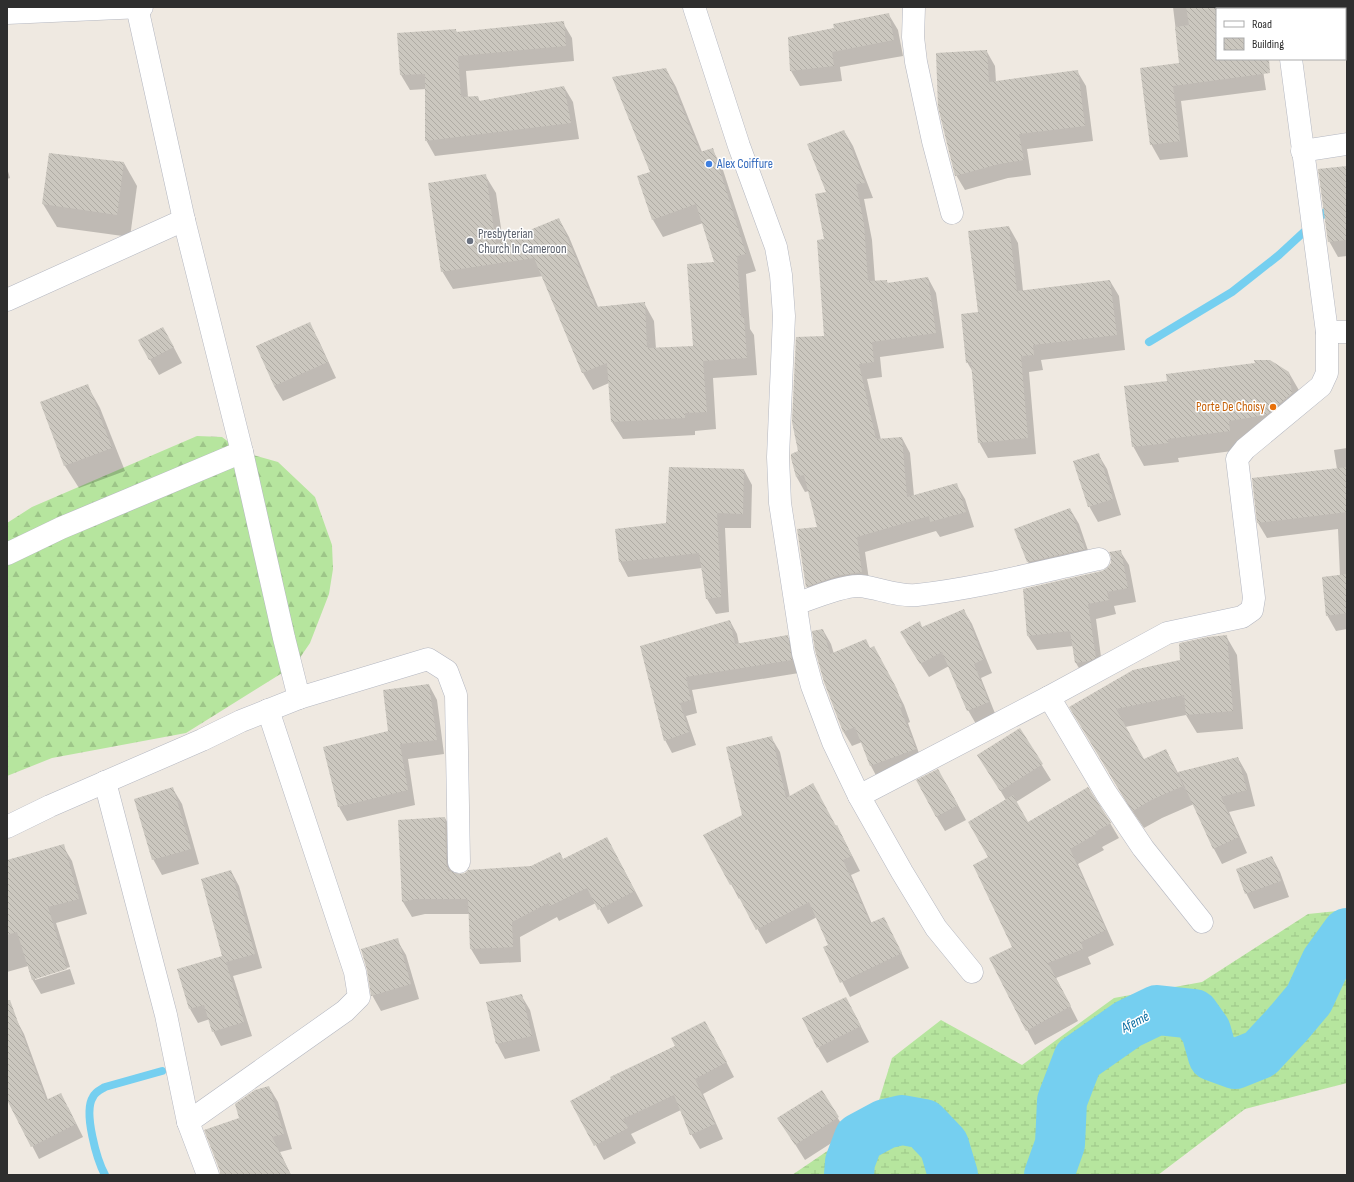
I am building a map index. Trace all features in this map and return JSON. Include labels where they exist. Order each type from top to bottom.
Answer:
[{"type":"street","points":[[137,7],[184,220],[242,452],[282,630],[299,698]]},
{"type":"street","points":[[7,13],[142,7]]},
{"type":"street","points":[[694,7],[739,146],[776,247],[781,275],[784,316],[778,457],[780,503],[803,653],[812,686],[833,742],[859,796],[936,928],[972,972]]},
{"type":"street","points":[[914,7],[913,37],[916,62],[933,141],[952,213]]},
{"type":"street","points":[[859,796],[1049,697],[1167,633],[1242,617],[1252,610],[1254,598],[1237,459],[1245,449],[1321,386],[1327,372],[1337,332],[1302,152],[1291,60]]},
{"type":"street","points":[[1302,152],[1347,144]]},
{"type":"street","points":[[7,300],[184,220]]},
{"type":"street","points":[[7,554],[61,528],[242,452]]},
{"type":"street","points":[[796,604],[850,586],[861,586],[915,595],[959,590],[1100,559]]},
{"type":"street","points":[[7,827],[268,710],[299,698],[428,659],[447,672],[456,695],[459,862]]},
{"type":"street","points":[[1049,697],[1106,793],[1139,842],[1202,922]]},
{"type":"street","points":[[188,1122],[345,1011],[359,997],[355,972],[268,710]]},
{"type":"street","points":[[105,782],[166,1015],[188,1122],[208,1175]]},
{"type":"green space","points":[[197,436],[222,437],[242,452],[278,462],[315,497],[332,545],[333,569],[329,594],[310,643],[295,665],[186,733],[52,758],[7,776],[7,523],[32,507]]},
{"type":"green space","points":[[1347,910],[1347,1083],[1245,1109],[1158,1175],[792,1175],[873,1120],[892,1058],[941,1020],[1022,1065],[1114,998],[1202,982],[1308,914]]},
{"type":"building","points":[[1186,7],[1217,7],[1216,60],[1269,60],[1270,73],[1173,86],[1180,141],[1150,145],[1140,68],[1179,63],[1175,27],[1189,25]]},
{"type":"building","points":[[889,13],[894,40],[832,52],[834,66],[790,71],[788,37],[834,28],[833,24]]},
{"type":"building","points":[[564,21],[566,46],[458,56],[461,97],[478,96],[479,101],[564,86],[571,123],[425,141],[425,74],[400,75],[397,33],[456,29],[456,32]]},
{"type":"building","points":[[987,50],[989,82],[1078,70],[1085,126],[1019,134],[1024,160],[999,164],[955,176],[938,107],[936,53]]},
{"type":"building","points":[[666,68],[700,152],[713,148],[746,254],[737,256],[741,317],[744,317],[747,358],[703,361],[707,412],[685,413],[685,418],[611,422],[607,363],[582,373],[534,258],[441,272],[428,183],[486,174],[496,244],[559,218],[596,307],[645,302],[647,348],[693,346],[687,264],[714,262],[696,204],[652,220],[637,176],[650,172],[612,77]]},
{"type":"building","points":[[844,130],[865,183],[856,184],[864,224],[868,281],[887,280],[887,283],[928,277],[936,333],[872,342],[874,362],[859,364],[876,439],[902,437],[907,497],[957,483],[966,512],[930,522],[929,516],[857,537],[862,572],[834,576],[806,587],[797,529],[817,527],[804,475],[796,477],[791,458],[791,454],[798,451],[792,422],[796,337],[824,336],[817,240],[824,239],[815,194],[826,192],[807,144]]},
{"type":"building","points":[[49,153],[124,162],[117,215],[42,204]]},
{"type":"building","points":[[1347,166],[1347,240],[1328,242],[1318,169]]},
{"type":"building","points":[[1009,226],[1017,291],[1110,280],[1117,335],[1033,345],[1034,355],[1021,356],[1028,438],[978,443],[971,362],[966,363],[961,314],[978,312],[968,231]]},
{"type":"building","points":[[310,322],[328,362],[274,386],[256,346]]},
{"type":"building","points":[[163,327],[174,347],[149,360],[138,340]]},
{"type":"building","points":[[1254,360],[1270,360],[1289,372],[1292,393],[1266,415],[1229,421],[1230,431],[1168,439],[1168,443],[1132,447],[1124,386],[1167,381],[1166,374],[1255,363]]},
{"type":"building","points":[[88,384],[112,448],[64,466],[40,402]]},
{"type":"building","points":[[1099,453],[1113,499],[1088,507],[1073,461]]},
{"type":"building","points":[[669,467],[744,469],[743,514],[717,513],[721,597],[706,599],[699,553],[619,562],[615,529],[666,523]]},
{"type":"building","points":[[1347,467],[1347,512],[1257,523],[1252,478]]},
{"type":"building","points":[[1070,508],[1085,549],[1027,562],[1014,529]]},
{"type":"building","points":[[1121,550],[1128,588],[1107,592],[1109,600],[1088,604],[1096,658],[1089,661],[1075,663],[1070,631],[1027,636],[1023,589],[1102,571],[1111,563],[1109,552]]},
{"type":"building","points":[[1347,574],[1347,613],[1326,616],[1322,577]]},
{"type":"building","points":[[964,609],[984,659],[974,664],[989,702],[967,711],[942,652],[920,664],[900,632],[920,621],[922,627]]},
{"type":"building","points":[[730,620],[735,644],[788,635],[792,660],[686,677],[691,700],[680,703],[689,732],[664,741],[640,646]]},
{"type":"building","points":[[823,629],[830,654],[866,639],[870,648],[874,646],[897,689],[902,707],[900,708],[916,749],[870,766],[855,727],[843,732],[824,682],[815,650],[812,631]]},
{"type":"building","points":[[1227,635],[1233,711],[1186,715],[1184,695],[1116,709],[1144,759],[1166,749],[1183,786],[1151,800],[1133,811],[1069,707],[1133,670],[1180,660],[1180,643],[1208,637]]},
{"type":"building","points":[[429,684],[437,740],[400,744],[408,790],[338,807],[323,747],[388,731],[383,690]]},
{"type":"building","points":[[1020,728],[1043,764],[1000,791],[977,755]]},
{"type":"building","points":[[772,736],[786,798],[813,783],[836,826],[837,825],[852,856],[843,860],[870,923],[884,917],[902,953],[840,983],[823,947],[828,945],[809,902],[756,930],[732,884],[730,885],[703,835],[742,815],[726,747]]},
{"type":"building","points":[[1238,757],[1247,790],[1221,797],[1239,837],[1213,849],[1178,772]]},
{"type":"building","points":[[938,769],[958,805],[936,817],[916,780]]},
{"type":"building","points":[[173,787],[191,849],[152,860],[134,799]]},
{"type":"building","points":[[1088,787],[1111,823],[1095,832],[1096,834],[1070,849],[1106,930],[1081,942],[1083,949],[1048,963],[1071,1006],[1026,1031],[989,958],[1012,947],[973,865],[988,857],[968,822],[1013,795],[1028,822]]},
{"type":"building","points":[[445,817],[446,862],[448,871],[460,874],[465,873],[468,870],[531,866],[560,852],[563,859],[607,837],[635,891],[598,910],[587,888],[550,906],[548,903],[512,922],[513,947],[470,949],[468,899],[416,899],[402,902],[398,820]]},
{"type":"building","points":[[64,844],[79,899],[48,907],[67,969],[32,980],[17,932],[7,935],[7,860]]},
{"type":"building","points":[[1272,856],[1281,881],[1245,894],[1236,869]]},
{"type":"building","points":[[231,870],[255,954],[226,962],[244,1022],[212,1032],[204,1005],[189,1009],[177,969],[222,956],[201,879]]},
{"type":"building","points":[[398,938],[411,984],[371,996],[367,970],[361,949]]},
{"type":"building","points":[[522,994],[532,1036],[496,1044],[486,1002]]},
{"type":"building","points":[[846,997],[861,1026],[817,1048],[802,1018]]},
{"type":"building","points":[[7,1000],[10,1000],[46,1100],[61,1093],[76,1124],[31,1147],[7,1100]]},
{"type":"building","points":[[705,1021],[727,1062],[695,1079],[715,1124],[690,1135],[674,1095],[623,1119],[628,1128],[594,1146],[570,1101],[611,1079],[610,1077],[675,1046],[671,1038]]},
{"type":"building","points":[[269,1086],[284,1134],[272,1137],[291,1175],[220,1175],[220,1171],[204,1130],[239,1118],[235,1104],[255,1090]]},
{"type":"building","points":[[822,1090],[839,1117],[795,1145],[777,1118]]},
{"type":"waterway","points":[[1149,342],[1232,292],[1279,255],[1331,207]]},
{"type":"waterway","name":"Afemé","points":[[1049,1175],[1060,1144],[1062,1101],[1078,1059],[1128,1024],[1157,1010],[1194,1014],[1206,1031],[1213,1056],[1235,1064],[1260,1054],[1309,999],[1326,962],[1347,933]]},
{"type":"waterway","points":[[105,1175],[98,1159],[90,1124],[90,1104],[94,1095],[105,1087],[162,1071]]},
{"type":"waterway","name":"Afemé","points":[[849,1175],[850,1162],[859,1138],[885,1124],[902,1120],[924,1124],[944,1145],[953,1175]]},
{"type":"place","name":"Alex Coiffure","points":[[709,164]]},
{"type":"place","name":"Presbyterian Church In Cameroon","points":[[470,241]]},
{"type":"place","name":"Porte De Choisy","points":[[1273,407]]}]
